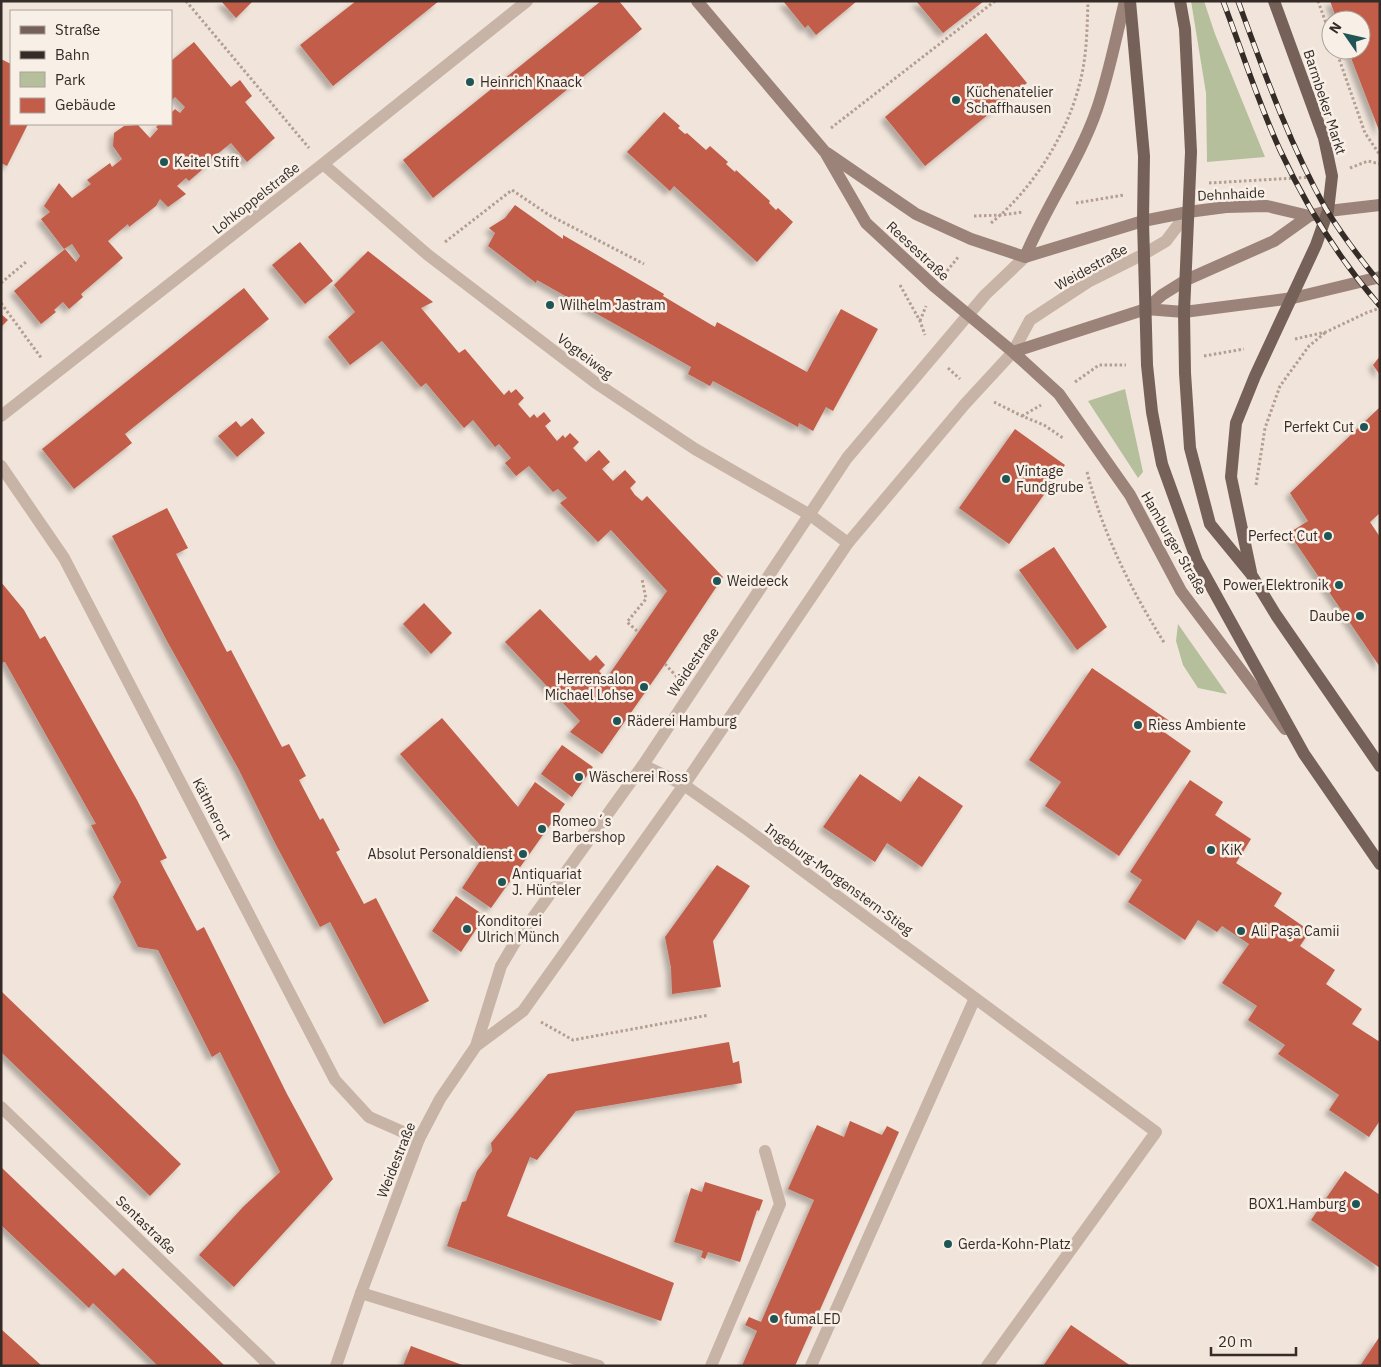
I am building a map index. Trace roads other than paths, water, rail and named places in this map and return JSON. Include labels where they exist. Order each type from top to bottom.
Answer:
[{"type":"main road","name":"Reesestraße","points":[[697,1],[825,152],[866,223],[935,287],[1013,352]]},
{"type":"main road","points":[[1025,257],[1037,229],[1073,165],[1097,109],[1125,1]]},
{"type":"main road","points":[[1130,1],[1144,156],[1143,221],[1146,310]]},
{"type":"main road","points":[[1180,1],[1185,29],[1191,152],[1184,312],[1185,374],[1190,448],[1210,524],[1251,574],[1276,614],[1380,766]]},
{"type":"main road","name":"Barmbeker Markt","points":[[1274,1],[1324,138],[1332,176],[1328,211],[1316,245],[1292,298]]},
{"type":"main road","name":"Reesestraße","points":[[825,152],[916,214],[972,239],[1025,257]]},
{"type":"main road","name":"Dehnhaide","points":[[1143,221],[1226,207],[1267,206],[1308,216],[1328,211],[1380,205]]},
{"type":"main road","points":[[1146,310],[1162,295],[1186,280],[1274,240],[1308,216]]},
{"type":"main road","name":"Weidestraße","points":[[1025,257],[1143,221]]},
{"type":"main road","points":[[1013,352],[1146,310],[1184,312],[1292,298],[1380,277]]},
{"type":"main road","points":[[1251,574],[1230,477],[1236,423],[1254,376],[1292,298]]},
{"type":"main road","name":"Hamburger Straße","points":[[1146,310],[1147,364],[1152,412],[1165,473],[1197,561],[1304,754]]},
{"type":"main road","name":"Hamburger Straße","points":[[1013,352],[1059,394],[1130,495],[1181,591],[1304,754],[1380,864]]},
{"type":"street","name":"Lohkoppelstraße","points":[[1,416],[323,164],[527,1]]},
{"type":"street","name":"Vogteiweg","points":[[323,164],[428,255],[596,384],[695,449],[810,515],[848,543]]},
{"type":"street","name":"Weidestraße","points":[[476,1046],[523,1011],[684,785],[848,543],[1013,352],[1030,320],[1088,282],[1144,254],[1166,240],[1188,212]]},
{"type":"street","points":[[969,315],[984,296],[1025,257]]},
{"type":"street","name":"Weidestraße","points":[[336,1366],[360,1293],[419,1139],[440,1100],[476,1046],[501,966],[514,944],[643,765],[847,458],[969,315]]},
{"type":"street","name":"Käthnerort","points":[[1,466],[64,558],[335,1080],[368,1117],[419,1139]]},
{"type":"street","name":"Ingeburg-Morgenstern-Stieg","points":[[643,765],[684,785],[768,845],[1156,1132],[987,1366]]},
{"type":"street","points":[[811,1366],[975,998]]},
{"type":"street","name":"Sentastraße","points":[[1,1107],[270,1366]]},
{"type":"street","points":[[711,1366],[780,1204],[765,1151]]},
{"type":"street","points":[[360,1293],[599,1366]]},
{"type":"railway","points":[[1223,1],[1264,114],[1290,171],[1312,212],[1337,251],[1380,306]]},
{"type":"railway","points":[[1238,1],[1300,159],[1326,209],[1380,283]]},
{"type":"place","name":"Heinrich Knaack","points":[[470,82]]},
{"type":"place","name":"Küchenatelier Schaffhausen","points":[[956,100]]},
{"type":"place","name":"Keitel Stift","points":[[164,162]]},
{"type":"place","name":"Wilhelm Jastram","points":[[550,305]]},
{"type":"place","name":"Perfekt Cut","points":[[1364,427]]},
{"type":"place","name":"Vintage Fundgrube","points":[[1006,479]]},
{"type":"place","name":"Perfect Cut","points":[[1328,536]]},
{"type":"place","name":"Weideeck","points":[[717,581]]},
{"type":"place","name":"Power Elektronik","points":[[1339,585]]},
{"type":"place","name":"Daube","points":[[1360,616]]},
{"type":"place","name":"Herrensalon Michael Lohse","points":[[644,687]]},
{"type":"place","name":"Räderei Hamburg","points":[[617,721]]},
{"type":"place","name":"Riess Ambiente","points":[[1138,725]]},
{"type":"place","name":"Wäscherei Ross","points":[[579,777]]},
{"type":"place","name":"Romeo´s Barbershop","points":[[542,829]]},
{"type":"place","name":"KiK","points":[[1211,850]]},
{"type":"place","name":"Absolut Personaldienst","points":[[523,854]]},
{"type":"place","name":"Antiquariat J. Hünteler","points":[[502,882]]},
{"type":"place","name":"Konditorei Ulrich Münch","points":[[467,929]]},
{"type":"place","name":"Ali Paşa Camii","points":[[1241,931]]},
{"type":"place","name":"BOX1.Hamburg","points":[[1356,1204]]},
{"type":"place","name":"Gerda-Kohn-Platz","points":[[948,1244]]},
{"type":"place","name":"fumaLED","points":[[774,1319]]}]
